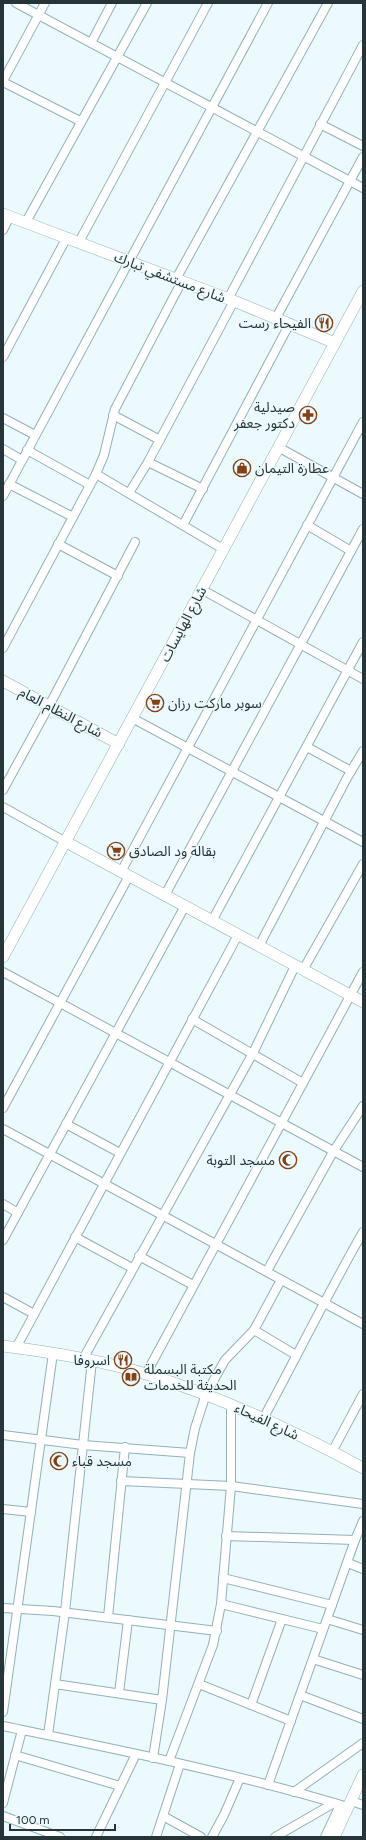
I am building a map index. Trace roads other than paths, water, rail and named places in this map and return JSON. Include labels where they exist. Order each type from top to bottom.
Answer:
[{"type":"street","points":[[16,3],[363,188]]},
{"type":"street","points":[[44,3],[3,82],[80,121]]},
{"type":"street","points":[[91,43],[112,3]]},
{"type":"street","points":[[26,222],[80,121],[147,3]]},
{"type":"street","points":[[79,242],[208,3]]},
{"type":"street","points":[[3,496],[268,3]]},
{"type":"street","points":[[3,648],[96,474],[106,448],[113,415],[179,280],[328,3]]},
{"type":"street","points":[[129,493],[160,440],[303,157],[363,44]]},
{"type":"street","points":[[320,124],[363,146]]},
{"type":"street","points":[[276,318],[363,157]]},
{"type":"street","points":[[3,230],[7,215]]},
{"type":"street","name":"شارع مستشفي تبارك","points":[[7,215],[231,300],[334,343]]},
{"type":"street","points":[[3,357],[67,237]]},
{"type":"street","name":"شارع الهايسات","points":[[3,957],[334,343],[360,303],[363,291]]},
{"type":"street","points":[[183,525],[290,324]]},
{"type":"street","points":[[113,415],[160,440]]},
{"type":"street","points":[[3,418],[35,435]]},
{"type":"street","points":[[3,1108],[60,1003],[188,748],[332,477],[363,422]]},
{"type":"street","points":[[278,447],[363,494]]},
{"type":"street","points":[[3,450],[22,460]]},
{"type":"street","points":[[27,450],[90,485]]},
{"type":"street","points":[[148,462],[203,489]]},
{"type":"street","points":[[96,474],[223,549]]},
{"type":"street","points":[[9,484],[73,517]]},
{"type":"street","points":[[307,525],[351,550]]},
{"type":"street","points":[[165,895],[363,529]]},
{"type":"street","points":[[3,790],[50,706],[135,542]]},
{"type":"street","points":[[58,544],[118,576]]},
{"type":"street","points":[[201,589],[363,679]]},
{"type":"street","points":[[212,921],[363,642]]},
{"type":"street","name":"شارع النظام العام","points":[[3,681],[119,744]]},
{"type":"street","points":[[132,718],[363,842]]},
{"type":"street","points":[[307,747],[351,772]]},
{"type":"street","points":[[260,946],[363,751]]},
{"type":"street","points":[[3,807],[363,1002]]},
{"type":"street","points":[[48,1735],[65,1612],[83,1445],[88,1360],[132,1268],[230,1095],[299,968],[363,864]]},
{"type":"street","points":[[3,1240],[185,906]]},
{"type":"street","points":[[16,1348],[238,935]]},
{"type":"street","points":[[3,972],[363,1168]]},
{"type":"street","points":[[146,1374],[363,972]]},
{"type":"street","points":[[192,1019],[303,1083]]},
{"type":"street","points":[[267,1271],[333,1152],[362,1108]]},
{"type":"street","points":[[66,1124],[120,1153]]},
{"type":"street","points":[[3,1129],[363,1324]]},
{"type":"street","points":[[3,1204],[18,1213]]},
{"type":"street","points":[[263,1419],[294,1363],[296,1354],[323,1302],[363,1232]]},
{"type":"street","points":[[75,1237],[132,1268]]},
{"type":"street","points":[[139,1256],[193,1285]]},
{"type":"street","points":[[153,1758],[162,1700],[186,1483],[195,1428],[206,1394],[225,1360],[254,1330],[280,1280]]},
{"type":"street","points":[[3,1296],[34,1314]]},
{"type":"street","points":[[254,1330],[296,1354]]},
{"type":"street","name":"شارع الفيحاء","points":[[3,1346],[88,1360],[146,1374],[206,1394],[263,1419],[363,1468]]},
{"type":"street","points":[[3,1712],[7,1661],[17,1609],[32,1512],[53,1354]]},
{"type":"street","points":[[332,1452],[363,1394]]},
{"type":"street","points":[[169,1761],[214,1645],[217,1631],[221,1604],[231,1486],[231,1404]]},
{"type":"street","points":[[3,1435],[83,1445],[190,1453]]},
{"type":"street","points":[[108,1617],[125,1447]]},
{"type":"street","points":[[121,1481],[231,1486],[363,1504]]},
{"type":"street","points":[[3,1508],[32,1512]]},
{"type":"street","points":[[268,1785],[323,1628],[359,1536],[363,1521]]},
{"type":"street","points":[[226,1536],[359,1536]]},
{"type":"street","points":[[348,1563],[363,1569]]},
{"type":"street","points":[[223,1578],[332,1605]]},
{"type":"street","points":[[221,1604],[323,1628]]},
{"type":"street","points":[[3,1608],[65,1612],[217,1631]]},
{"type":"street","points":[[251,1705],[282,1619]]},
{"type":"street","points":[[327,1619],[363,1630]]},
{"type":"street","points":[[119,1693],[128,1620]]},
{"type":"street","points":[[312,1659],[363,1676]]},
{"type":"street","points":[[55,1684],[162,1700]]},
{"type":"street","points":[[199,1684],[291,1721]]},
{"type":"street","points":[[300,1695],[363,1719]]},
{"type":"street","points":[[3,1726],[169,1761],[348,1805]]},
{"type":"street","points":[[3,1802],[22,1730]]},
{"type":"street","points":[[294,1792],[363,1743]]},
{"type":"street","points":[[96,1837],[136,1754]]},
{"type":"street","points":[[16,1755],[120,1786]]},
{"type":"street","points":[[156,1837],[180,1764]]},
{"type":"street","points":[[334,1837],[363,1775]]},
{"type":"street","points":[[212,1837],[224,1815],[240,1778]]},
{"type":"street","points":[[325,1837],[348,1805],[363,1791]]},
{"type":"street","points":[[275,1837],[348,1805]]},
{"type":"street","points":[[342,1837],[348,1805]]},
{"type":"street","points":[[3,1816],[60,1837]]},
{"type":"street","points":[[163,1816],[201,1837]]},
{"type":"place","name":"الفيحاء رست","points":[[324,323]]},
{"type":"place","name":"صيدلية دكتور جعفر","points":[[308,415]]},
{"type":"place","name":"عطارة التيمان","points":[[242,468]]},
{"type":"place","name":"سوبر ماركت رزان","points":[[155,703]]},
{"type":"place","name":"بقالة ود الصادق","points":[[116,851]]},
{"type":"place","name":"مسجد التوبة","points":[[288,1160]]},
{"type":"place","name":"اسروفا","points":[[123,1360]]},
{"type":"place","name":"مكتبة البسملة الحديثة للخدمات","points":[[131,1377]]},
{"type":"place","name":"مسجد قباء","points":[[59,1461]]}]
